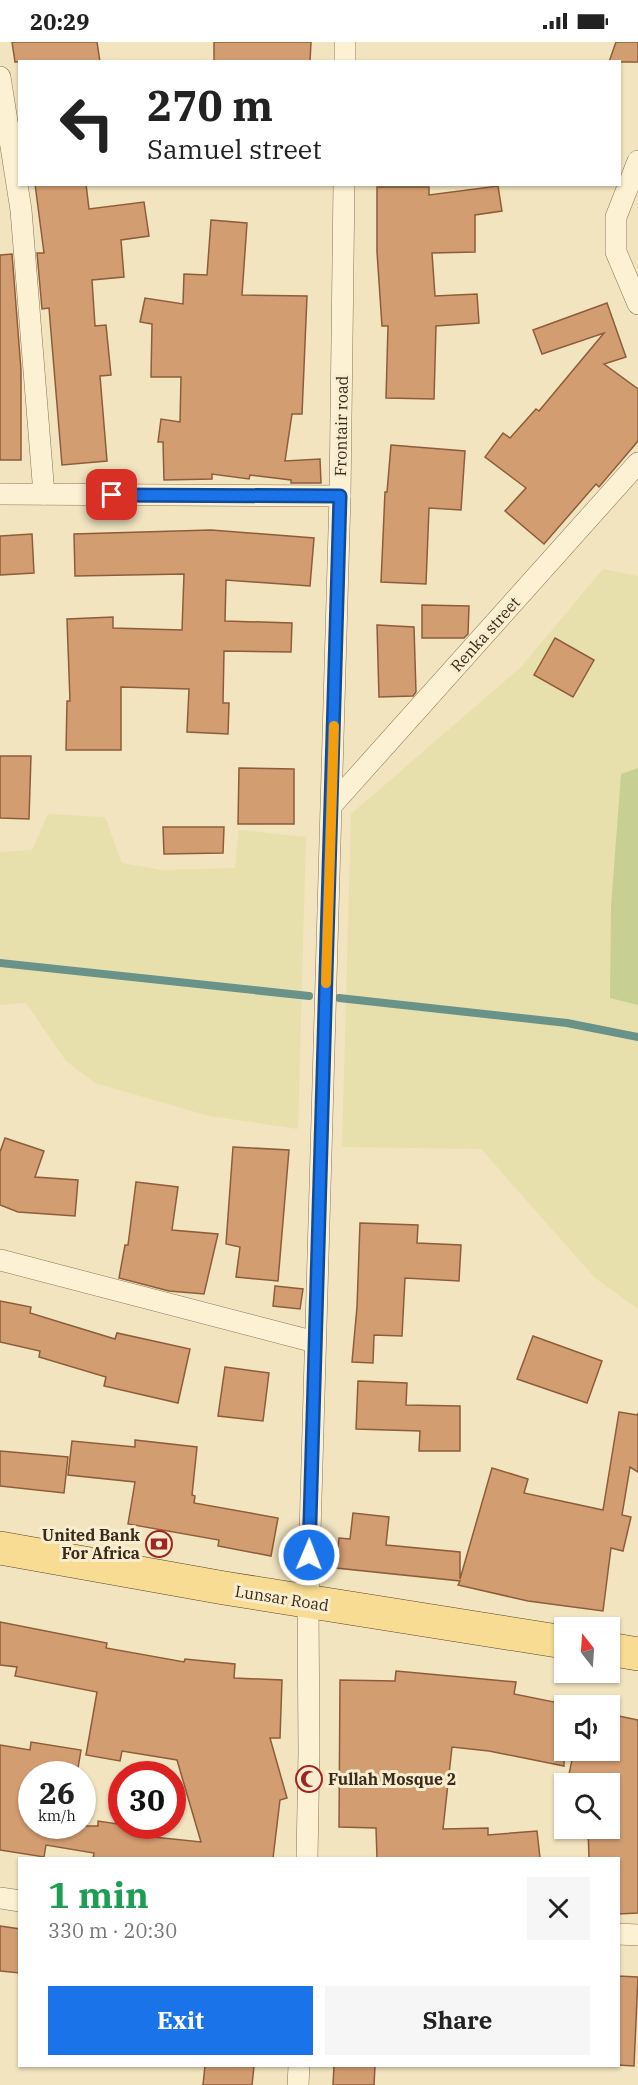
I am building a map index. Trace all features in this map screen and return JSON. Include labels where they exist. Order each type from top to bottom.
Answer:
[{"type":"main road","name":"Lunsar Road","points":[[0,1548],[308,1602],[554,1640]]},
{"type":"main road","points":[[620,1651],[638,1654]]},
{"type":"street","points":[[345,42],[345,60]]},
{"type":"street","points":[[0,77],[21,210],[44,494]]},
{"type":"street","points":[[638,161],[616,217],[616,252],[638,304]]},
{"type":"street","name":"Frontair road","points":[[307,1857],[308,1602],[340,496],[344,186]]},
{"type":"street","name":"Renka street","points":[[332,805],[638,463]]},
{"type":"street","points":[[0,494],[340,496]]},
{"type":"street","points":[[0,1260],[315,1342]]},
{"type":"street","points":[[0,1898],[18,1901]]},
{"type":"street","points":[[620,1934],[638,1935]]},
{"type":"street","points":[[298,2085],[299,2067]]},
{"type":"shaded area","points":[[603,569],[638,576],[638,768],[621,774],[610,997],[638,1005],[638,1309],[595,1278],[481,1149],[342,1147],[351,814],[521,667]]},
{"type":"shaded area","points":[[48,814],[105,817],[122,863],[162,870],[235,868],[239,830],[306,837],[298,1129],[209,1116],[95,1083],[66,1061],[26,1003],[0,1005],[0,852],[32,850]]},
{"type":"green space","points":[[638,768],[638,1005],[610,998],[611,906],[621,774]]},
{"type":"building","points":[[12,42],[97,42],[100,60],[18,60],[15,62]]},
{"type":"building","points":[[214,42],[311,42],[310,60],[214,60]]},
{"type":"building","points":[[616,42],[638,42],[638,62],[610,60]]},
{"type":"building","points":[[35,186],[86,186],[89,209],[144,202],[149,236],[121,240],[124,277],[92,280],[95,326],[106,325],[111,375],[100,376],[107,461],[62,465],[49,308],[42,309],[37,253],[44,253]]},
{"type":"building","points":[[498,186],[502,211],[475,215],[475,252],[432,253],[435,296],[477,294],[479,323],[436,326],[434,399],[386,398],[388,326],[382,326],[377,252],[377,187],[429,187],[429,195]]},
{"type":"building","points":[[211,220],[247,223],[242,295],[307,296],[302,414],[292,414],[285,461],[320,459],[321,483],[291,483],[291,480],[250,475],[249,479],[212,474],[212,479],[164,480],[163,442],[158,442],[161,419],[180,422],[181,377],[151,377],[152,324],[140,322],[145,298],[183,304],[184,274],[207,275]]},
{"type":"building","points":[[12,254],[21,370],[21,460],[0,460],[0,255]]},
{"type":"building","points":[[607,303],[626,357],[604,364],[638,389],[638,441],[599,487],[596,484],[544,544],[505,511],[526,488],[485,457],[503,433],[510,438],[536,409],[539,411],[604,333],[542,354],[533,330]]},
{"type":"building","points":[[391,445],[465,451],[461,510],[429,508],[426,584],[381,582],[385,492],[387,492]]},
{"type":"building","points":[[211,530],[314,538],[310,586],[226,580],[225,621],[292,623],[291,652],[224,651],[223,703],[229,703],[228,734],[187,732],[189,689],[121,687],[121,750],[66,750],[67,701],[70,701],[67,619],[113,617],[113,628],[182,630],[184,574],[75,576],[74,534]]},
{"type":"building","points":[[32,534],[34,573],[0,575],[0,536]]},
{"type":"building","points":[[422,605],[469,606],[468,634],[464,638],[422,638]]},
{"type":"building","points":[[377,625],[414,627],[416,692],[413,696],[379,697]]},
{"type":"building","points":[[555,638],[594,660],[573,697],[534,675]]},
{"type":"building","points":[[0,756],[31,756],[29,819],[0,818]]},
{"type":"building","points":[[239,768],[294,769],[294,824],[238,824]]},
{"type":"building","points":[[163,827],[224,827],[223,853],[164,854]]},
{"type":"building","points":[[5,1138],[44,1151],[35,1177],[78,1180],[75,1216],[18,1212],[0,1205],[0,1152]]},
{"type":"building","points":[[233,1147],[289,1150],[278,1281],[236,1277],[240,1247],[226,1244]]},
{"type":"building","points":[[136,1182],[178,1187],[172,1230],[218,1234],[204,1294],[169,1291],[119,1278],[125,1245],[128,1245]]},
{"type":"building","points":[[360,1223],[418,1225],[417,1243],[461,1245],[459,1281],[405,1278],[402,1336],[374,1335],[373,1363],[352,1362],[357,1307]]},
{"type":"building","points":[[275,1286],[303,1289],[300,1309],[273,1306]]},
{"type":"building","points":[[0,1301],[31,1307],[30,1313],[115,1339],[117,1333],[190,1349],[178,1403],[104,1386],[106,1377],[39,1357],[40,1351],[0,1342]]},
{"type":"building","points":[[533,1336],[602,1361],[587,1403],[517,1379]]},
{"type":"building","points":[[225,1367],[269,1373],[263,1421],[218,1416]]},
{"type":"building","points":[[358,1381],[407,1383],[406,1405],[460,1406],[460,1451],[419,1451],[420,1431],[356,1429]]},
{"type":"building","points":[[619,1412],[637,1415],[638,1413],[638,1472],[630,1467],[622,1515],[631,1517],[623,1551],[611,1548],[603,1611],[528,1601],[458,1585],[460,1581],[336,1568],[339,1538],[350,1539],[353,1513],[389,1517],[386,1545],[460,1552],[460,1579],[492,1468],[528,1479],[524,1493],[603,1510]]},
{"type":"building","points":[[135,1440],[197,1447],[192,1495],[195,1496],[194,1503],[278,1518],[271,1556],[218,1546],[219,1540],[128,1524],[135,1482],[68,1475],[72,1441],[135,1447]]},
{"type":"building","points":[[0,1451],[68,1457],[64,1493],[0,1486]]},
{"type":"building","points":[[0,1622],[107,1643],[106,1648],[184,1662],[185,1659],[235,1664],[234,1678],[282,1680],[280,1738],[270,1738],[287,1798],[280,1800],[273,1857],[93,1857],[94,1853],[46,1845],[44,1857],[0,1850],[0,1745],[30,1750],[31,1742],[81,1750],[79,1761],[18,1761],[18,1839],[96,1839],[98,1821],[108,1822],[108,1839],[172,1839],[201,1842],[186,1791],[186,1761],[122,1751],[120,1761],[86,1755],[97,1692],[15,1676],[17,1667],[0,1665]]},
{"type":"building","points":[[396,1671],[516,1682],[514,1694],[554,1702],[554,1761],[564,1761],[564,1766],[489,1751],[452,1747],[443,1829],[488,1828],[488,1835],[537,1831],[540,1857],[377,1857],[376,1828],[339,1827],[340,1680],[395,1681]]},
{"type":"building","points":[[620,1716],[638,1720],[638,1913],[620,1914],[620,1857],[589,1857],[588,1839],[620,1839],[620,1773],[569,1773],[572,1761],[620,1761]]},
{"type":"building","points":[[0,1926],[18,1929],[18,1973],[0,1971]]},
{"type":"building","points":[[620,1976],[638,1977],[634,2066],[620,2065]]},
{"type":"building","points":[[205,2067],[254,2067],[252,2085],[203,2085]]},
{"type":"building","points":[[334,2067],[375,2067],[374,2085],[333,2085]]},
{"type":"waterway","points":[[0,963],[309,996]]},
{"type":"waterway","points":[[339,998],[567,1023],[638,1037]]},
{"type":"slow traffic","points":[[326,983],[334,726]]},
{"type":"place","name":"United Bank For Africa","points":[[159,1544]]},
{"type":"place","name":"Fullah Mosque 2","points":[[309,1779]]},
{"type":"route","points":[[112,495],[340,496],[309,1555]]}]
